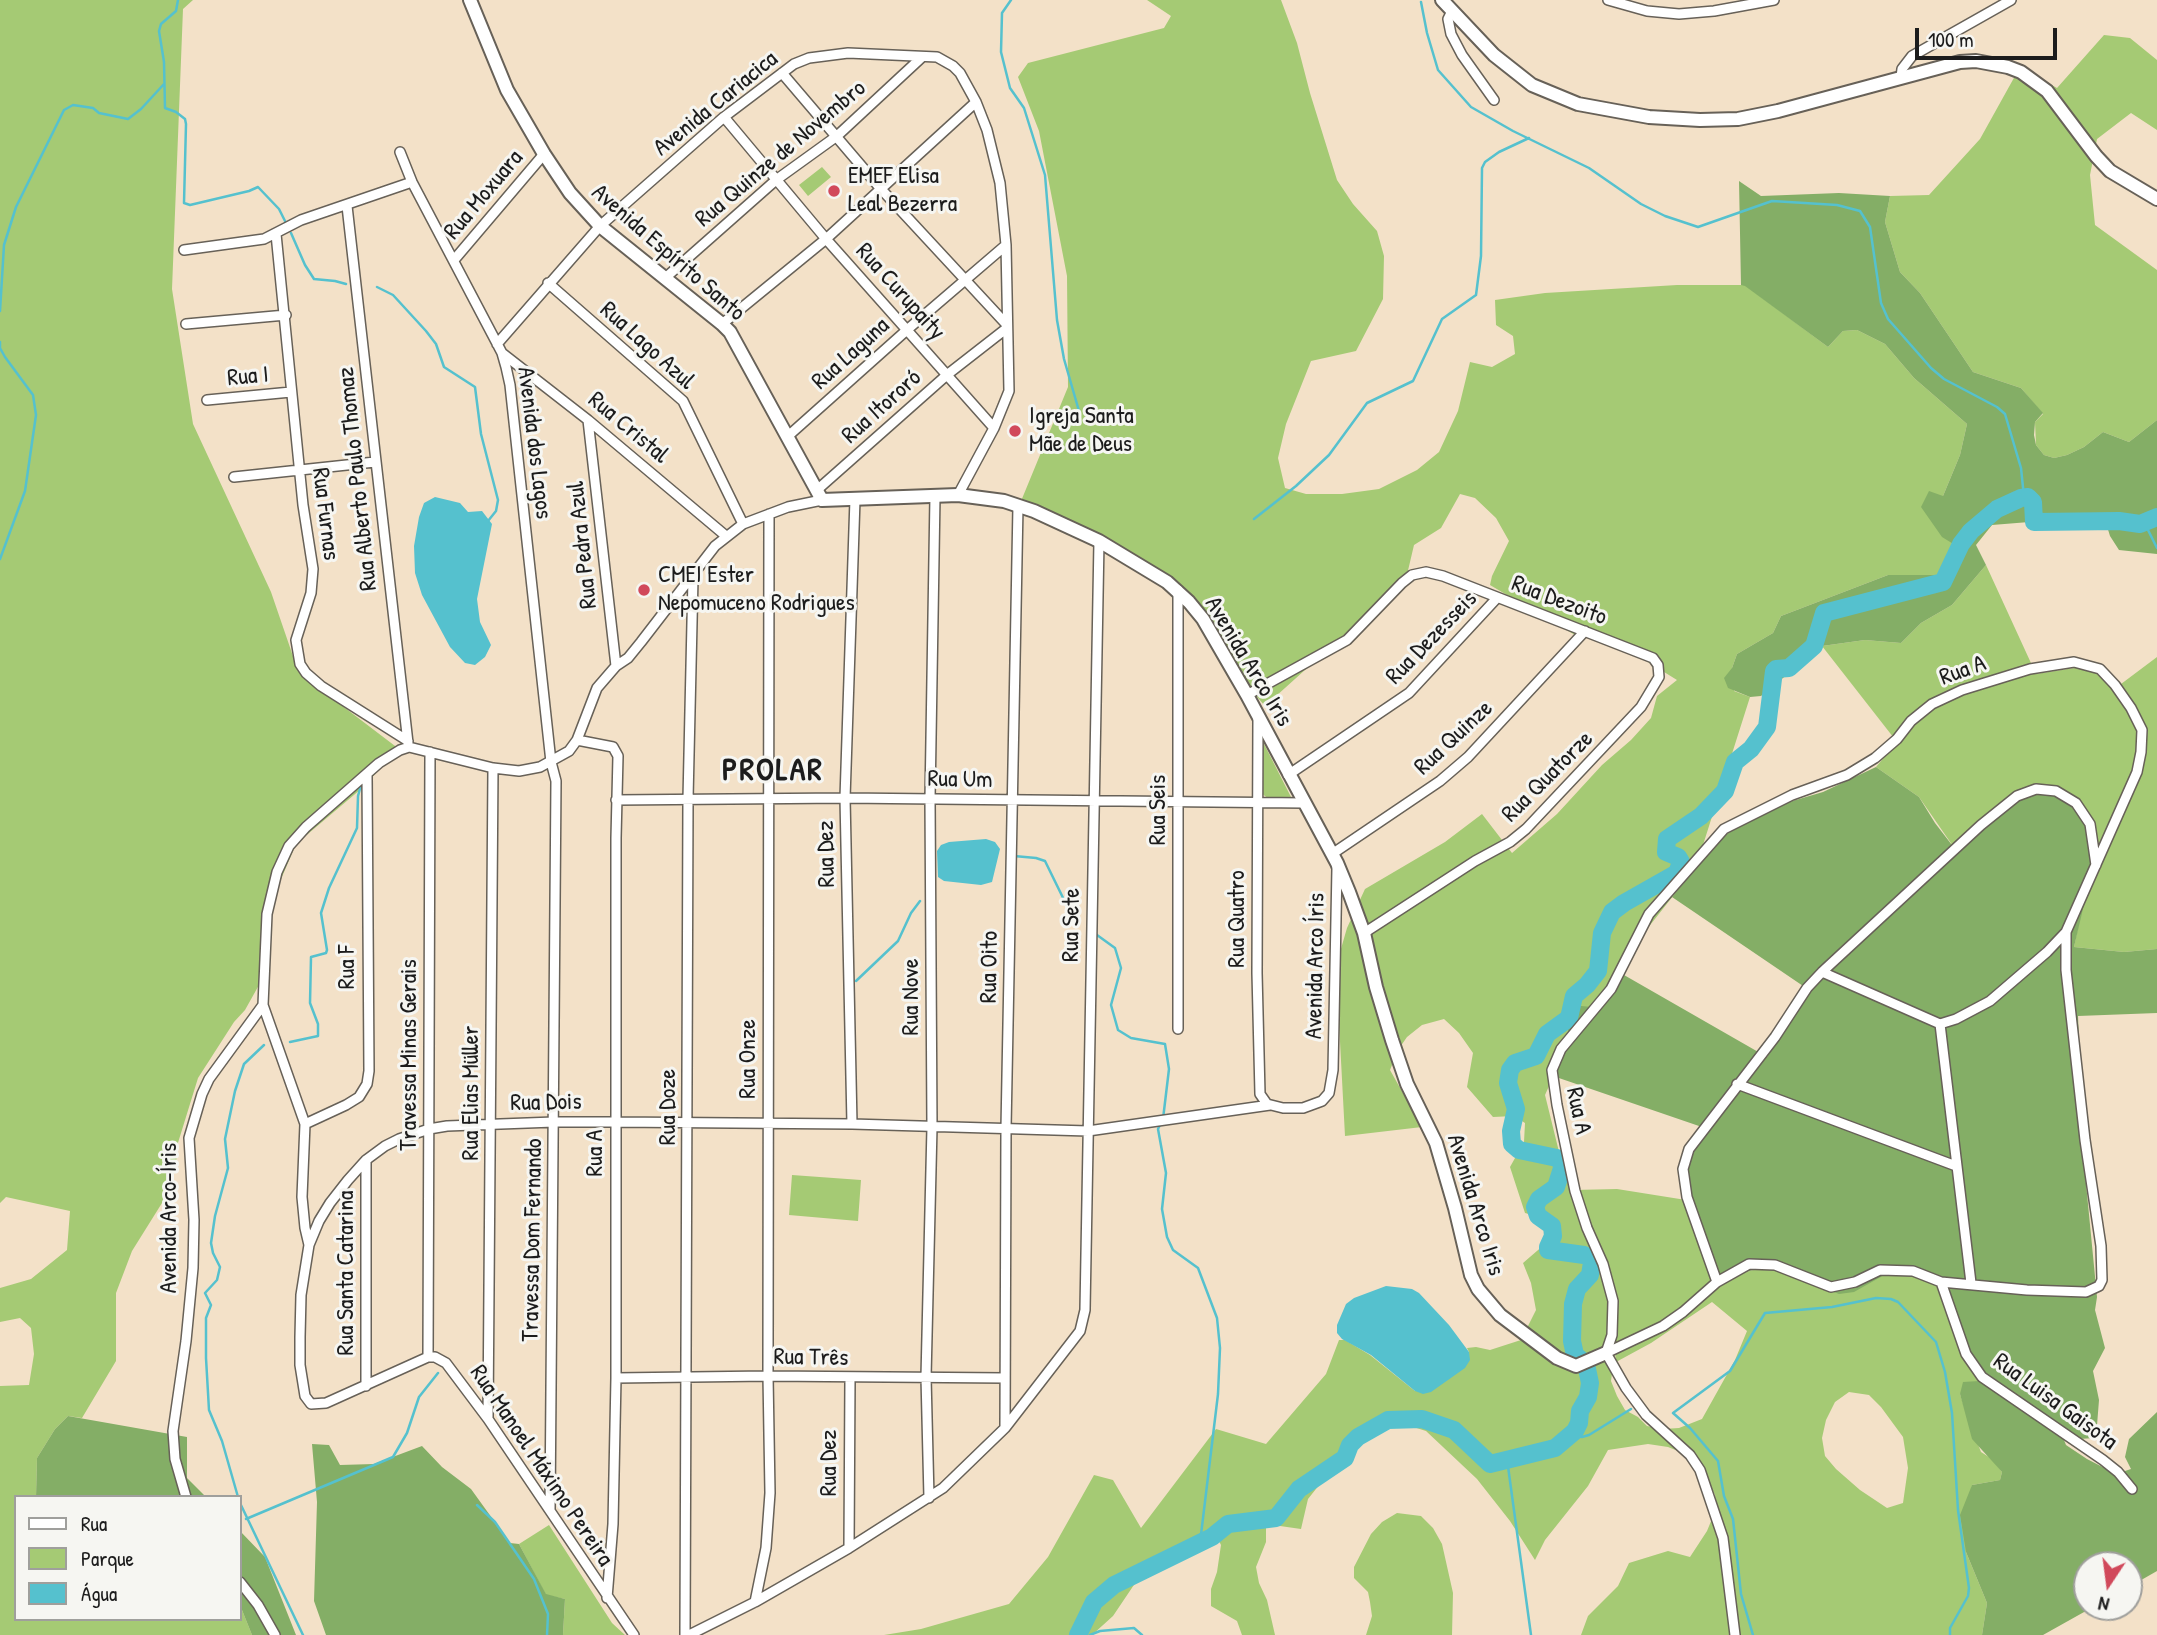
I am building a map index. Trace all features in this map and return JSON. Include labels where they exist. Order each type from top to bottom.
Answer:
[{"type":"street","name":"Avenida Espírito Santo","points":[[470,0],[507,90],[570,193],[600,226],[722,324],[737,342],[820,495]]},
{"type":"street","points":[[1442,0],[1494,55],[1532,85],[1578,104],[1625,114],[1700,120],[1738,119],[1779,111],[1960,62],[1994,64],[2021,72],[2047,91],[2110,171],[2157,199]]},
{"type":"street","points":[[1608,0],[1647,11],[1679,14],[1714,11],[1774,0]]},
{"type":"street","points":[[1901,77],[1902,69],[1912,56],[2011,0]]},
{"type":"street","points":[[1452,11],[1448,19],[1451,34],[1462,55],[1494,100]]},
{"type":"street","name":"Avenida Cariacica","points":[[497,344],[600,226],[724,117],[794,64],[826,55],[937,57],[953,66],[976,102],[997,165],[1006,245],[1009,391],[994,428],[958,495]]},
{"type":"street","name":"Rua Quinze de Novembro","points":[[664,279],[776,180],[836,136],[921,58]]},
{"type":"street","points":[[782,74],[881,189],[1007,327]]},
{"type":"street","points":[[722,324],[826,239],[976,102]]},
{"type":"street","name":"Rua Curupaity","points":[[724,117],[826,239],[994,428]]},
{"type":"street","name":"Avenida dos Lagos","points":[[400,152],[412,182],[502,353],[512,399],[551,762]]},
{"type":"street","name":"Rua Moxuara","points":[[454,260],[544,154]]},
{"type":"street","points":[[184,250],[255,241],[276,234],[302,220],[412,182]]},
{"type":"street","name":"Rua Alberto Paulo Thomaz","points":[[347,206],[374,461],[409,744]]},
{"type":"street","name":"Rua Furnas","points":[[276,234],[286,315],[291,392],[313,569],[311,593],[296,640],[300,664],[321,687],[409,744]]},
{"type":"street","name":"Rua Laguna","points":[[787,437],[1006,245]]},
{"type":"street","name":"Rua Lago Azul","points":[[548,283],[683,401],[743,524]]},
{"type":"street","points":[[186,324],[286,315]]},
{"type":"street","name":"Rua Itororó","points":[[820,495],[948,374],[1007,327]]},
{"type":"street","name":"Rua Cristal","points":[[502,353],[588,420],[726,536]]},
{"type":"street","name":"Rua I","points":[[207,400],[291,392]]},
{"type":"street","name":"Rua Pedra Azul","points":[[588,420],[616,666]]},
{"type":"street","points":[[234,477],[374,461]]},
{"type":"street","name":"Avenida Arco Iris","points":[[551,762],[569,751],[577,740],[597,688],[616,666],[628,658],[693,578],[715,546],[743,524],[820,495],[855,499],[958,495],[990,498],[1018,506],[1098,541],[1178,590],[1203,620],[1258,714],[1334,858],[1364,933],[1376,987],[1399,1062],[1436,1143],[1471,1275],[1478,1289],[1494,1308],[1537,1345],[1564,1363],[1586,1363],[1606,1353]]},
{"type":"street","name":"Rua Nove","points":[[929,1498],[926,1377],[932,1127],[930,799],[935,496]]},
{"type":"street","name":"Rua Dez","points":[[852,1124],[845,798],[855,499]]},
{"type":"street","name":"Rua Oito","points":[[1005,1428],[1006,1128],[1018,506]]},
{"type":"street","name":"Rua Onze","points":[[755,1602],[769,1521],[769,514]]},
{"type":"street","name":"Rua Sete","points":[[1005,1428],[1080,1331],[1085,1310],[1098,541]]},
{"type":"street","name":"Rua Dezoito","points":[[1247,695],[1347,640],[1412,575],[1426,572],[1443,576],[1585,631],[1653,659],[1658,665]]},
{"type":"street","name":"Rua Doze","points":[[687,1635],[688,799],[693,578]]},
{"type":"street","name":"Rua Seis","points":[[1178,590],[1178,1029]]},
{"type":"street","name":"Rua Dezesseis","points":[[1288,775],[1409,693],[1497,598]]},
{"type":"street","name":"Rua Quinze","points":[[1334,858],[1462,763],[1585,631]]},
{"type":"street","name":"Rua A","points":[[1606,1353],[1612,1335],[1613,1301],[1603,1264],[1575,1191],[1552,1077],[1553,1066],[1561,1049],[1611,989],[1649,914],[1724,829],[1792,795],[1847,775],[1875,758],[1911,721],[1945,696],[2030,669],[2074,662],[2100,669],[2131,708],[2142,730],[2137,772],[2096,866],[2066,932],[2047,952],[1990,1001],[1956,1019],[1940,1024]]},
{"type":"street","name":"Rua Quatorze","points":[[1364,933],[1475,861],[1510,842],[1526,829],[1641,708],[1659,677],[1658,665]]},
{"type":"street","name":"Rua Quatro","points":[[1258,714],[1257,973],[1260,1094],[1270,1105]]},
{"type":"street","name":"Rua A","points":[[577,740],[616,750],[618,756],[616,1378],[613,1524],[607,1598]]},
{"type":"street","points":[[428,1357],[317,1405],[311,1404],[305,1396],[300,1365],[300,1337],[301,1295],[309,1245],[302,1197],[305,1124],[263,1005],[267,914],[281,863],[294,839],[387,757],[409,744],[430,752],[510,771],[530,770],[551,762]]},
{"type":"street","name":"Travessa Minas Gerais","points":[[428,1357],[430,752]]},
{"type":"street","name":"Travessa Dom Fernando","points":[[550,1510],[555,781],[551,762]]},
{"type":"street","name":"Rua Elias Müller","points":[[488,1419],[493,768]]},
{"type":"street","name":"Rua F","points":[[305,1124],[359,1097],[367,1084],[367,775]]},
{"type":"street","points":[[1717,1282],[1687,1197],[1683,1169],[1689,1149],[1822,972],[1981,825],[2017,796],[2036,789],[2056,791],[2076,803],[2090,824],[2096,866]]},
{"type":"street","name":"Rua Um","points":[[616,800],[845,798],[1304,803]]},
{"type":"street","name":"Avenida Arco Íris","points":[[1270,1105],[1303,1108],[1322,1101],[1329,1093],[1333,1070],[1334,858]]},
{"type":"street","points":[[1735,1635],[1723,1538],[1700,1471],[1690,1455],[1646,1415],[1626,1388],[1606,1353],[1663,1326],[1717,1282],[1749,1264],[1775,1265],[1831,1287],[1855,1282],[1880,1270],[1894,1269],[1913,1270],[1941,1282],[2027,1290],[2086,1292],[2099,1286],[2102,1280],[2101,1246],[2085,1140],[2066,971],[2066,932]]},
{"type":"street","points":[[1822,972],[1940,1024],[1971,1283]]},
{"type":"street","name":"Avenida Arco-Íris","points":[[185,1495],[174,1459],[173,1432],[193,1268],[194,1220],[189,1138],[209,1079],[263,1005]]},
{"type":"street","points":[[1737,1084],[1956,1166]]},
{"type":"street","name":"Rua Dois","points":[[309,1245],[330,1203],[366,1160],[392,1142],[429,1129],[491,1123],[615,1122],[852,1124],[1088,1131],[1270,1105]]},
{"type":"street","name":"Rua Santa Catarina","points":[[366,1160],[366,1386]]},
{"type":"street","name":"Rua Luisa Gaisota","points":[[1941,1282],[1966,1354],[1982,1377],[2103,1460],[2118,1472],[2132,1489]]},
{"type":"street","name":"Rua Manoel Máximo Pereira","points":[[428,1357],[435,1357],[446,1363],[488,1419],[634,1635]]},
{"type":"street","name":"Rua Três","points":[[616,1378],[1005,1378]]},
{"type":"street","name":"Rua Dez","points":[[849,1548],[850,1378]]},
{"type":"street","points":[[687,1635],[755,1602],[929,1498],[952,1480],[1005,1428]]},
{"type":"street","points":[[242,1585],[258,1605],[275,1635]]},
{"type":"green space","points":[[0,0],[193,0],[183,9],[172,289],[193,424],[271,592],[295,662],[328,695],[399,749],[361,789],[296,844],[270,905],[264,976],[245,1010],[234,1022],[198,1078],[177,1146],[176,1168],[162,1203],[132,1251],[116,1293],[116,1361],[82,1418],[68,1416],[55,1429],[37,1458],[36,1495],[14,1495],[14,1621],[242,1621],[242,1610],[252,1635],[0,1635],[0,1386],[29,1385],[34,1354],[31,1328],[20,1318],[0,1322],[0,1288],[31,1279],[67,1250],[70,1211],[6,1197],[0,1203]]},
{"type":"green space","points":[[1147,0],[1281,0],[1297,43],[1337,180],[1353,204],[1377,231],[1384,256],[1383,299],[1356,351],[1311,361],[1286,424],[1278,458],[1285,488],[1306,494],[1342,494],[1379,489],[1417,470],[1439,452],[1458,411],[1470,362],[1492,367],[1515,354],[1513,336],[1496,325],[1495,300],[1545,293],[1677,285],[1745,285],[1828,347],[1843,331],[1857,330],[1885,344],[1914,378],[1967,424],[1960,455],[1943,496],[1955,545],[1945,575],[1888,575],[1781,616],[1773,633],[1737,654],[1732,668],[1734,691],[1750,697],[1696,867],[1647,929],[1614,994],[1569,1041],[1545,1095],[1564,1172],[1573,1190],[1617,1189],[1686,1200],[1744,1273],[1762,1267],[1785,1273],[1873,1279],[1902,1265],[1920,1269],[1934,1277],[1979,1381],[1960,1394],[1967,1416],[1981,1452],[1992,1459],[2002,1472],[2000,1480],[1972,1485],[1966,1552],[1987,1603],[1982,1635],[1581,1635],[1588,1616],[1618,1586],[1629,1563],[1668,1551],[1690,1557],[1707,1531],[1716,1509],[1715,1495],[1701,1466],[1688,1455],[1668,1447],[1648,1444],[1608,1450],[1588,1486],[1545,1540],[1535,1560],[1510,1521],[1477,1479],[1426,1431],[1388,1419],[1343,1455],[1308,1499],[1301,1529],[1266,1524],[1266,1542],[1256,1567],[1275,1635],[1242,1635],[1237,1621],[1211,1606],[1211,1589],[1221,1545],[1213,1529],[1146,1567],[1113,1616],[1092,1635],[884,1635],[921,1629],[1009,1604],[1048,1557],[1094,1475],[1113,1480],[1141,1528],[1216,1429],[1266,1444],[1326,1374],[1339,1340],[1345,1340],[1370,1355],[1415,1391],[1469,1352],[1467,1348],[1490,1350],[1521,1340],[1536,1310],[1531,1283],[1523,1263],[1552,1238],[1547,1219],[1525,1213],[1510,1167],[1524,1142],[1525,1123],[1514,1116],[1493,1117],[1467,1087],[1473,1053],[1459,1033],[1444,1019],[1422,1025],[1407,1037],[1390,1070],[1422,1127],[1345,1136],[1336,966],[1347,928],[1365,889],[1445,842],[1482,814],[1512,853],[1557,814],[1602,765],[1631,740],[1651,718],[1657,696],[1677,680],[1614,641],[1588,630],[1575,635],[1490,585],[1509,541],[1496,518],[1475,498],[1460,494],[1441,528],[1414,545],[1406,579],[1265,706],[1177,590],[1153,569],[1019,506],[1068,387],[1067,276],[1039,131],[1018,77],[1028,63],[1164,28],[1171,16]],"holes":[[[1712,1302],[1747,1331],[1735,1360],[1702,1419],[1679,1428],[1647,1426],[1625,1410],[1617,1396],[1611,1381],[1615,1352],[1616,1362],[1651,1343]],[[1849,1392],[1869,1395],[1903,1437],[1908,1468],[1903,1503],[1887,1508],[1860,1490],[1825,1456],[1822,1438],[1826,1420],[1835,1402]]]},
{"type":"green space","points":[[2104,35],[2130,38],[2157,60],[2157,130],[2131,113],[2097,139],[2090,175],[2095,225],[2157,270],[2157,420],[2129,442],[2103,432],[2084,447],[2054,458],[2044,455],[2036,445],[2035,422],[2043,414],[2021,388],[1973,372],[1920,293],[1900,272],[1885,222],[1890,196],[1929,195],[1980,139],[2020,67],[2057,88]]},
{"type":"green space","points":[[822,167],[831,177],[808,196],[799,185]]},
{"type":"green space","points":[[1739,181],[1761,196],[1839,193],[1890,196],[1885,222],[1900,272],[1920,293],[1973,372],[2021,388],[2043,413],[2035,422],[2034,435],[2036,445],[2044,455],[2054,458],[2067,455],[2084,447],[2103,432],[2129,442],[2157,420],[2157,554],[2119,550],[2106,523],[2054,520],[1992,525],[1976,545],[1986,565],[1952,605],[1921,623],[1901,643],[1865,640],[1822,646],[1761,696],[1750,697],[1728,688],[1724,678],[1732,668],[1737,654],[1773,633],[1781,616],[1888,575],[1945,575],[1955,545],[1942,537],[1921,507],[1929,491],[1943,496],[1960,455],[1967,424],[1914,378],[1885,344],[1857,330],[1843,331],[1828,347],[1741,285]]},
{"type":"green space","points":[[1986,565],[2036,674],[2087,666],[2104,671],[2121,684],[2157,657],[2157,949],[2124,952],[2074,947],[2082,908],[1955,849],[1919,797],[1876,767],[1897,742],[1822,646],[1865,640],[1901,643],[1921,623],[1952,605]]},
{"type":"green space","points":[[1262,740],[1292,799],[1269,799],[1261,793]]},
{"type":"green space","points":[[1876,767],[1919,797],[1955,849],[2018,796],[2036,790],[2064,796],[2076,808],[2086,825],[2095,858],[2074,947],[2124,952],[2157,949],[2157,1013],[2078,1016],[2084,1163],[2097,1297],[2095,1310],[2105,1348],[2093,1371],[2099,1400],[2096,1438],[2078,1439],[2060,1430],[2066,1445],[2116,1474],[2131,1469],[2125,1457],[2129,1439],[2157,1412],[2157,1571],[2143,1579],[2143,1551],[2073,1551],[2073,1618],[2043,1635],[1982,1635],[1987,1603],[1966,1552],[1960,1515],[1972,1485],[2000,1480],[2002,1472],[1972,1439],[1960,1394],[1963,1382],[1979,1381],[1934,1277],[1920,1269],[1902,1265],[1854,1292],[1839,1294],[1762,1267],[1720,1281],[1700,1246],[1680,1180],[1702,1129],[1553,1076],[1569,1041],[1567,1019],[1572,1005],[1601,1008],[1614,994],[1624,975],[1767,1057],[1809,990],[1672,897],[1717,842],[1755,812],[1823,792]]},
{"type":"green space","points":[[792,1175],[861,1180],[858,1221],[789,1215]]},
{"type":"green space","points":[[68,1416],[187,1437],[187,1478],[204,1495],[36,1495],[37,1458],[55,1429]]},
{"type":"green space","points":[[312,1444],[329,1445],[340,1465],[374,1464],[422,1446],[442,1467],[471,1489],[510,1543],[519,1544],[546,1594],[565,1599],[563,1635],[326,1635],[314,1601],[317,1502]]},
{"type":"green space","points":[[1397,1513],[1421,1516],[1433,1528],[1442,1544],[1453,1593],[1452,1635],[1366,1635],[1372,1616],[1370,1602],[1368,1592],[1354,1578],[1354,1567],[1371,1534],[1382,1522]]},
{"type":"green space","points":[[549,1525],[612,1623],[625,1635],[563,1635],[565,1599],[546,1595],[519,1544]]},
{"type":"green space","points":[[242,1533],[265,1557],[296,1635],[252,1635],[242,1610]]},
{"type":"water","points":[[435,497],[460,503],[468,512],[482,511],[492,524],[477,599],[480,622],[491,645],[485,657],[475,665],[465,663],[450,647],[422,595],[415,573],[414,546],[419,517],[424,503]]},
{"type":"water","points":[[986,839],[995,842],[1000,849],[992,882],[981,885],[944,881],[938,877],[937,851],[941,845]]},
{"type":"water","points":[[1386,1286],[1412,1289],[1419,1293],[1449,1325],[1469,1352],[1470,1360],[1465,1368],[1431,1392],[1423,1394],[1415,1391],[1371,1355],[1342,1339],[1337,1333],[1337,1325],[1346,1304],[1354,1298]]},
{"type":"waterway","points":[[178,0],[176,11],[161,24],[159,31],[164,62],[165,108],[176,112],[185,119],[186,124],[184,203],[190,205],[258,187],[279,209],[286,223]]},
{"type":"waterway","points":[[1011,0],[1002,13],[1001,52],[1010,88],[1024,108],[1045,175],[1057,320],[1064,359],[1079,411]]},
{"type":"waterway","points":[[1421,2],[1438,70],[1471,107],[1589,168],[1641,204],[1665,216],[1698,227],[1772,201],[1837,205],[1860,211],[1870,227],[1881,303],[1888,319],[1944,379],[2005,414],[2021,468],[2024,497]]},
{"type":"waterway","points":[[0,311],[4,245],[16,207],[64,110],[73,105],[128,119],[164,84]]},
{"type":"waterway","points":[[1254,519],[1296,486],[1329,455],[1367,403],[1413,381],[1442,319],[1476,295],[1481,256],[1482,168],[1485,162],[1499,152],[1529,138]]},
{"type":"waterway","points":[[291,233],[314,279],[346,284]]},
{"type":"waterway","points":[[377,287],[393,295],[426,331],[436,344],[444,367],[475,387],[481,434],[498,500],[496,511],[488,521]]},
{"type":"waterway","points":[[0,342],[5,357],[33,395],[36,415],[25,491],[0,559]]},
{"type":"waterway","points":[[1078,1635],[1094,1602],[1114,1585],[1212,1537],[1228,1524],[1276,1518],[1299,1489],[1345,1458],[1350,1445],[1358,1437],[1388,1420],[1422,1419],[1454,1430],[1490,1464],[1555,1448],[1575,1431],[1580,1411],[1588,1397],[1590,1383],[1586,1364],[1575,1355],[1572,1341],[1573,1304],[1577,1289],[1590,1275],[1592,1262],[1584,1255],[1548,1250],[1553,1236],[1552,1226],[1538,1216],[1535,1207],[1539,1199],[1556,1187],[1563,1165],[1557,1158],[1519,1150],[1512,1144],[1511,1131],[1516,1109],[1508,1083],[1510,1070],[1515,1063],[1536,1056],[1547,1034],[1569,1018],[1574,996],[1598,971],[1602,933],[1612,912],[1677,873],[1681,862],[1678,857],[1666,852],[1667,839],[1701,816],[1725,791],[1735,762],[1751,749],[1767,727],[1774,671],[1789,668],[1814,646],[1824,613],[1943,582],[1961,544],[1971,531],[1997,509],[2021,498],[2028,497],[2033,502],[2034,522],[2119,521],[2140,524],[2157,517]]},
{"type":"waterway","points":[[2141,524],[2146,526],[2157,548]]},
{"type":"waterway","points":[[376,760],[394,749]]},
{"type":"waterway","points":[[290,1042],[318,1036],[318,1024],[310,1003],[311,957],[326,953],[327,950],[321,913],[329,888],[357,828],[361,785]]},
{"type":"waterway","points":[[1014,856],[1045,861],[1068,908],[1076,916]]},
{"type":"waterway","points":[[856,981],[898,941],[911,913],[920,901]]},
{"type":"waterway","points":[[1097,935],[1115,948],[1121,968],[1111,1005],[1118,1030],[1131,1038],[1165,1044],[1169,1069],[1163,1119]]},
{"type":"waterway","points":[[237,1495],[222,1441],[209,1410],[206,1318],[211,1305],[205,1293],[217,1280],[220,1267],[211,1243],[228,1168],[225,1139],[235,1091],[244,1064],[264,1045]]},
{"type":"waterway","points":[[1160,1125],[1158,1129],[1166,1173],[1162,1209],[1167,1237],[1173,1250],[1198,1268],[1217,1318],[1220,1348],[1218,1394],[1200,1543]]},
{"type":"waterway","points":[[1753,1635],[1741,1594],[1733,1519],[1724,1496],[1718,1461],[1690,1428],[1673,1413],[1730,1371],[1765,1313],[1832,1307],[1876,1298],[1898,1302],[1936,1342],[1945,1372],[1952,1413],[1958,1510],[1969,1588],[1968,1596],[1950,1628],[1950,1635]]},
{"type":"waterway","points":[[246,1519],[393,1457],[407,1433],[419,1397],[438,1373]]},
{"type":"waterway","points":[[1570,1435],[1589,1435],[1631,1409]]},
{"type":"waterway","points":[[1507,1459],[1531,1635]]},
{"type":"waterway","points":[[477,1505],[495,1522],[534,1579],[548,1614],[547,1635]]},
{"type":"waterway","points":[[242,1507],[303,1635]]},
{"type":"waterway","points":[[1090,1635],[1100,1631],[1134,1628],[1142,1635]]},
{"type":"place","name":"EMEF Elisa Leal Bezerra","points":[[834,191]]},
{"type":"place","name":"Igreja Santa Mãe de Deus","points":[[1015,431]]},
{"type":"place","name":"CMEI Ester Nepomuceno Rodrigues","points":[[644,590]]},
{"type":"district","name":"PROLAR","points":[[773,771]]}]
